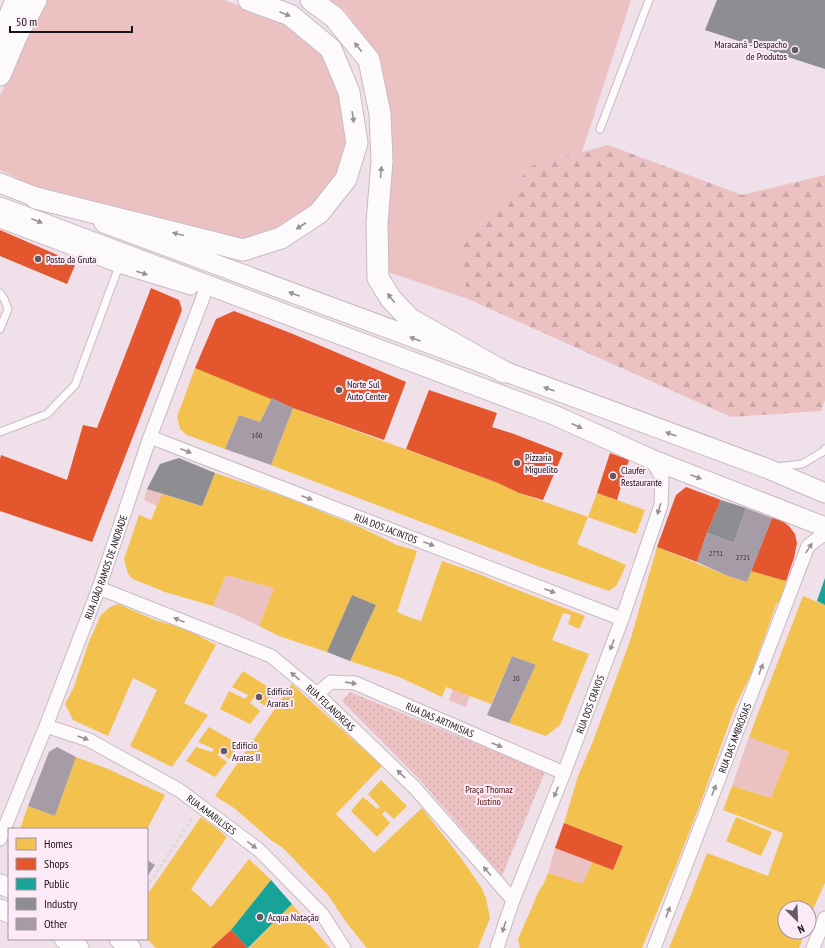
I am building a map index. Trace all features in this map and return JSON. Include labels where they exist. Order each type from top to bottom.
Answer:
[{"type":"main road","points":[[0,40],[16,0]]},
{"type":"main road","points":[[0,75],[17,36],[36,0]]},
{"type":"main road","points":[[36,198],[243,250],[281,238],[320,213],[346,179],[357,143],[349,92],[331,49],[290,15],[249,0]]},
{"type":"main road","points":[[311,0],[334,17],[369,60],[380,114],[382,153],[377,223],[378,278],[391,299],[410,319],[504,372]]},
{"type":"main road","points":[[2,184],[504,372],[766,468],[825,493]]},
{"type":"main road","points":[[0,207],[554,415],[651,459],[825,526]]},
{"type":"main road","points":[[120,940],[131,948]]},
{"type":"street","points":[[0,221],[119,266],[205,292],[406,367],[554,415]]},
{"type":"street","name":"RUA JOÃO RAMOS DE ANDRADE","points":[[0,839],[46,726],[99,588],[150,437],[205,292]]},
{"type":"street","name":"RUA DOS JACINTOS","points":[[150,437],[622,619]]},
{"type":"street","name":"RUA DOS CRAVOS","points":[[497,948],[513,900],[564,773],[622,619],[661,505],[662,478],[651,459]]},
{"type":"street","name":"RUA DAS AMBRÓSIAS","points":[[654,948],[808,546],[825,535]]},
{"type":"street","name":"RUA FELANDREAS","points":[[99,588],[271,656],[317,694],[415,788],[513,900]]},
{"type":"street","name":"RUA DAS ARTIMISIAS","points":[[317,694],[331,682],[355,683],[564,773]]},
{"type":"street","name":"RUA AMARILISES","points":[[46,726],[89,740],[179,790],[258,850],[322,914],[344,948]]},
{"type":"street","points":[[813,948],[825,918]]},
{"type":"lane","points":[[600,129],[649,0]]},
{"type":"lane","points":[[0,432],[48,414],[75,385],[119,266]]},
{"type":"lane","points":[[0,293],[8,309],[0,329]]},
{"type":"lane","points":[[766,468],[802,464],[825,449]]},
{"type":"path","points":[[148,885],[200,806]]},
{"type":"green space","points":[[46,0],[224,0],[285,23],[324,54],[341,95],[348,143],[339,175],[314,207],[278,231],[242,242],[36,187],[0,170],[0,96],[25,39]]},
{"type":"green space","points":[[330,0],[631,0],[582,152],[531,166],[460,248],[468,299],[388,272],[377,56],[345,11]]},
{"type":"green space","points":[[608,145],[742,195],[825,175],[825,400],[821,411],[731,417],[468,299],[460,248],[531,166]]},
{"type":"green space","points":[[147,489],[162,494],[157,506],[144,500]]},
{"type":"green space","points":[[226,575],[274,588],[259,626],[213,606]]},
{"type":"green space","points":[[453,689],[470,695],[466,707],[449,700]]},
{"type":"green space","name":"Praça Thomaz Justino","points":[[350,692],[545,772],[502,876],[421,781],[342,701]]},
{"type":"green space","points":[[749,737],[789,752],[771,798],[732,786]]},
{"type":"green space","points":[[555,848],[592,862],[583,884],[548,873]]},
{"type":"building: Homes","points":[[195,368],[272,398],[260,422],[239,415],[225,449],[187,435],[180,429],[177,417]]},
{"type":"building: Homes","points":[[293,408],[498,483],[519,493],[588,517],[577,544],[626,565],[617,585],[609,591],[543,568],[271,465]]},
{"type":"building: Homes","points":[[215,473],[283,496],[362,528],[397,545],[417,551],[397,612],[411,618],[421,621],[442,561],[585,616],[579,629],[568,624],[571,615],[563,613],[552,640],[589,654],[560,725],[546,736],[509,723],[536,665],[512,656],[491,704],[446,687],[442,697],[399,677],[350,661],[376,605],[352,595],[327,652],[279,636],[259,626],[274,588],[226,575],[213,606],[165,592],[133,579],[128,574],[124,559],[139,515],[151,520],[162,494],[202,506]]},
{"type":"building: Homes","points":[[597,493],[645,510],[636,534],[588,517]]},
{"type":"building: Homes","points":[[657,547],[728,576],[747,582],[751,571],[786,581],[782,596],[776,605],[751,674],[735,707],[702,799],[642,948],[520,948],[518,939],[548,873],[583,884],[592,862],[613,870],[623,846],[564,823],[578,776],[592,744],[630,641]]},
{"type":"building: Homes","points":[[803,596],[825,605],[825,883],[817,900],[777,900],[777,940],[802,940],[799,948],[669,948],[707,853],[768,876],[783,833],[723,810],[732,786],[771,798],[789,752],[749,737]]},
{"type":"building: Homes","points":[[118,604],[155,620],[188,630],[216,645],[184,703],[208,715],[172,767],[130,746],[157,690],[133,678],[108,736],[73,720],[65,704],[74,687],[88,644],[101,615],[110,607]]},
{"type":"building: Homes","name":"Edifício Araras I","points":[[243,671],[275,691],[265,706],[253,698],[250,703],[260,711],[250,724],[220,709],[229,691],[245,699],[248,695],[232,687]]},
{"type":"building: Homes","points":[[292,684],[382,766],[336,814],[374,853],[422,808],[461,858],[481,887],[486,898],[490,918],[478,948],[367,948],[346,922],[328,895],[282,847],[272,841],[234,808],[215,796]]},
{"type":"building: Homes","name":"Edifício Araras II","points":[[209,727],[240,745],[229,759],[220,752],[217,755],[227,762],[215,777],[186,761],[196,747],[212,752],[214,749],[198,742]]},
{"type":"building: Homes","points":[[76,757],[108,769],[165,795],[148,828],[20,828],[28,806],[55,816]]},
{"type":"building: Homes","points":[[381,780],[407,806],[394,819],[385,811],[382,814],[390,823],[377,837],[351,811],[363,797],[377,809],[380,807],[368,794]]},
{"type":"building: Homes","points":[[201,817],[227,837],[191,889],[211,907],[249,859],[271,880],[231,930],[211,948],[156,948],[148,940],[148,894]]},
{"type":"building: Homes","points":[[736,817],[772,832],[761,856],[726,841]]},
{"type":"building: Homes","points":[[292,904],[330,948],[249,948]]},
{"type":"building: Shops","name":"Posto da Gruta","points":[[0,230],[76,263],[67,284],[0,256]]},
{"type":"building: Shops","points":[[151,288],[179,300],[182,310],[92,542],[0,511],[1,455],[67,480],[83,425],[97,428]]},
{"type":"building: Shops","points":[[234,311],[293,334],[406,382],[384,440],[293,408],[195,368],[216,319]]},
{"type":"building: Shops","points":[[429,390],[497,413],[492,427],[563,453],[543,500],[519,493],[498,483],[406,449]]},
{"type":"building: Shops","name":"Claufer Restaurante","points":[[610,453],[629,460],[617,500],[597,493]]},
{"type":"building: Shops","points":[[686,487],[721,500],[697,562],[657,547],[676,495]]},
{"type":"building: Shops","points":[[772,518],[780,519],[789,526],[795,534],[797,543],[794,558],[786,581],[751,571]]},
{"type":"building: Shops","points":[[564,823],[623,846],[613,870],[555,848]]},
{"type":"building: Shops","points":[[231,930],[248,948],[211,948]]},
{"type":"building: Public","points":[[825,578],[825,605],[817,601]]},
{"type":"building: Public","name":"Acqua Natação","points":[[271,880],[292,904],[248,948],[231,930]]},
{"type":"building: Industry","name":"Maracanã - Despacho de Produtos","points":[[717,0],[825,0],[825,69],[705,30]]},
{"type":"building: Industry","points":[[179,458],[215,473],[202,506],[147,489],[160,464]]},
{"type":"building: Industry","points":[[721,500],[746,508],[734,543],[707,533]]},
{"type":"building: Industry","points":[[352,595],[376,605],[350,661],[327,652]]},
{"type":"building: Other","points":[[272,398],[293,408],[271,465],[225,449],[239,415],[260,422]]},
{"type":"building: Other","points":[[746,508],[772,518],[747,582],[728,576],[697,562],[707,533],[734,543]]},
{"type":"building: Other","points":[[512,656],[536,665],[509,723],[487,715]]},
{"type":"building: Other","points":[[57,747],[76,757],[55,816],[28,806],[49,752]]},
{"type":"building: Other","points":[[148,861],[155,865],[148,876]]},
{"type":"place","name":"Maracanã - Despacho de Produtos","points":[[795,50]]},
{"type":"place","name":"Posto da Gruta","points":[[38,259]]},
{"type":"place","name":"Norte Sul Auto Center","points":[[339,390]]},
{"type":"place","name":"Pizzaria Miguelito","points":[[517,463]]},
{"type":"place","name":"Claufer Restaurante","points":[[613,476]]},
{"type":"place","name":"Edifício Araras I","points":[[259,697]]},
{"type":"place","name":"Edifício Araras II","points":[[224,751]]},
{"type":"place","name":"Acqua Natação","points":[[260,917]]}]
